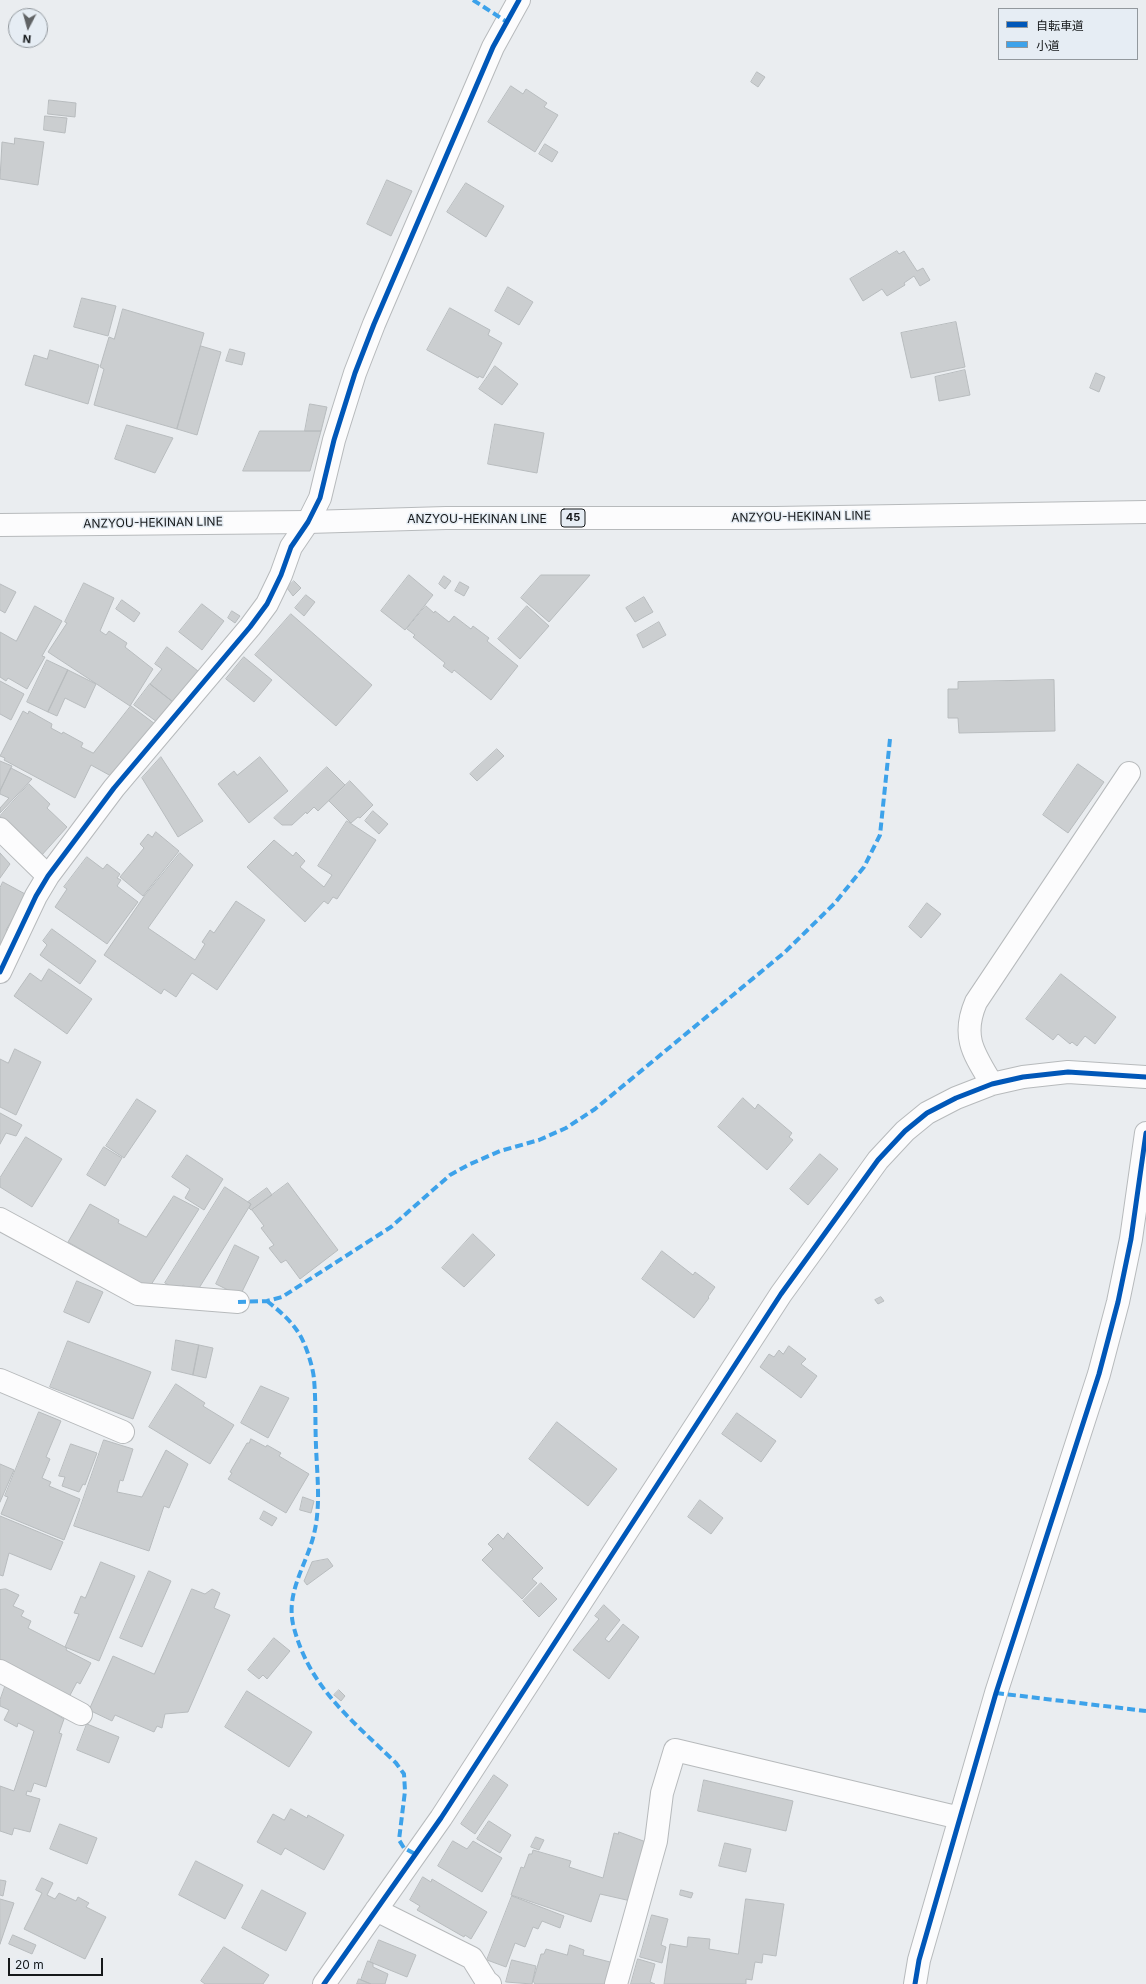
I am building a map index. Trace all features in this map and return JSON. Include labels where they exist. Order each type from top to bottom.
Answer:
[{"type":"street","points":[[0,972],[36,896],[48,876],[114,788],[267,604],[281,575],[291,546],[308,522],[320,498],[341,418],[355,373],[374,324],[493,47],[519,0]]},
{"type":"street","name":"ANZYOU-HEKINAN LINE","points":[[0,525],[308,522],[446,518],[775,518],[1146,512]]},
{"type":"street","points":[[992,1084],[975,1055],[970,1037],[969,1019],[976,1002],[1129,773]]},
{"type":"street","points":[[0,828],[48,876]]},
{"type":"street","points":[[324,1984],[441,1818],[781,1294],[878,1160],[906,1131],[927,1113],[956,1098],[992,1084],[1023,1077],[1068,1072],[1146,1077]]},
{"type":"street","points":[[915,1984],[919,1960],[996,1693],[1099,1374],[1118,1302],[1131,1239],[1146,1133]]},
{"type":"street","points":[[0,1219],[138,1294],[238,1302]]},
{"type":"street","points":[[0,1380],[123,1432]]},
{"type":"street","points":[[0,1671],[81,1714]]},
{"type":"street","points":[[616,1984],[656,1841],[662,1793],[675,1750],[960,1818]]},
{"type":"street","points":[[376,1910],[472,1958],[487,1982],[490,1984]]},
{"type":"building","points":[[757,72],[765,77],[758,87],[751,82]]},
{"type":"building","points":[[511,86],[523,94],[526,89],[547,103],[544,107],[558,115],[535,152],[488,122]]},
{"type":"building","points":[[49,100],[76,103],[75,117],[48,114]]},
{"type":"building","points":[[45,116],[67,118],[65,133],[44,130]]},
{"type":"building","points":[[15,138],[44,142],[38,185],[0,179],[2,142],[14,144]]},
{"type":"building","points":[[545,144],[558,152],[552,162],[539,154]]},
{"type":"building","points":[[387,180],[412,191],[391,236],[367,224]]},
{"type":"building","points":[[466,183],[504,206],[486,237],[447,212]]},
{"type":"building","points":[[897,251],[899,254],[904,251],[917,271],[923,268],[930,280],[920,286],[914,276],[904,283],[905,285],[887,296],[882,289],[863,301],[850,279]]},
{"type":"building","points":[[508,287],[533,302],[519,325],[495,311]]},
{"type":"building","points":[[82,298],[116,306],[108,336],[74,327]]},
{"type":"building","points":[[450,308],[490,330],[488,335],[502,343],[483,378],[479,376],[478,378],[427,350]]},
{"type":"building","points":[[123,309],[204,333],[177,429],[94,405],[104,369],[100,367],[109,337],[114,339]]},
{"type":"building","points":[[956,322],[965,367],[911,378],[901,333]]},
{"type":"building","points":[[201,346],[221,352],[197,435],[177,429]]},
{"type":"building","points":[[230,349],[245,353],[242,365],[226,361]]},
{"type":"building","points":[[50,350],[99,365],[88,404],[25,385],[34,355],[47,359]]},
{"type":"building","points":[[495,366],[518,384],[502,405],[479,389]]},
{"type":"building","points":[[965,370],[970,395],[939,401],[935,377]]},
{"type":"building","points":[[1096,373],[1105,377],[1099,392],[1090,388]]},
{"type":"building","points":[[310,404],[327,407],[321,431],[305,431]]},
{"type":"building","points":[[495,424],[544,433],[537,473],[488,464]]},
{"type":"building","points":[[127,425],[173,438],[155,473],[115,459]]},
{"type":"building","points":[[260,431],[321,431],[310,471],[243,471]]},
{"type":"building","points":[[409,575],[433,595],[405,630],[381,611]]},
{"type":"building","points":[[541,575],[590,575],[549,622],[521,598]]},
{"type":"building","points":[[444,576],[451,581],[445,589],[439,584]]},
{"type":"building","points":[[294,581],[301,588],[293,596],[287,588]]},
{"type":"building","points":[[460,582],[469,587],[464,596],[455,591]]},
{"type":"building","points":[[84,583],[114,598],[100,631],[106,635],[109,631],[127,643],[125,647],[153,669],[130,706],[48,652],[67,623],[65,622]]},
{"type":"building","points":[[0,584],[16,592],[5,613],[0,610]]},
{"type":"building","points":[[306,595],[315,602],[304,616],[295,608]]},
{"type":"building","points":[[644,597],[653,612],[635,622],[626,608]]},
{"type":"building","points":[[122,600],[140,613],[134,622],[116,609]]},
{"type":"building","points":[[202,604],[224,621],[202,650],[179,632]]},
{"type":"building","points":[[35,606],[62,621],[42,656],[45,657],[27,689],[8,678],[6,681],[0,677],[0,632],[16,641]]},
{"type":"building","points":[[426,606],[449,622],[454,616],[471,629],[473,626],[489,638],[487,641],[518,666],[491,700],[454,670],[452,673],[443,666],[445,663],[413,637],[415,635],[407,629]]},
{"type":"building","points":[[527,606],[549,626],[520,659],[498,639]]},
{"type":"building","points":[[232,611],[240,616],[235,623],[228,618]]},
{"type":"building","points":[[291,614],[372,685],[336,726],[255,655]]},
{"type":"building","points":[[659,622],[666,635],[643,648],[637,635]]},
{"type":"building","points":[[167,647],[198,671],[173,702],[150,684],[162,669],[155,664]]},
{"type":"building","points":[[244,657],[272,680],[254,702],[226,679]]},
{"type":"building","points":[[47,660],[68,670],[48,712],[27,702]]},
{"type":"building","points":[[68,670],[96,684],[85,708],[65,698],[57,716],[48,712]]},
{"type":"building","points":[[1054,680],[1055,731],[959,733],[958,718],[948,718],[948,689],[958,689],[958,682]]},
{"type":"building","points":[[0,681],[24,694],[11,720],[0,714]]},
{"type":"building","points":[[150,684],[173,702],[157,722],[134,705]]},
{"type":"building","points":[[131,706],[155,724],[111,776],[91,765],[75,798],[4,760],[5,758],[0,756],[23,711],[28,714],[29,711],[52,724],[51,728],[62,734],[63,732],[83,743],[81,747],[93,753]]},
{"type":"building","points":[[497,749],[504,756],[477,781],[470,774]]},
{"type":"building","points":[[161,757],[203,821],[178,837],[142,778]]},
{"type":"building","points":[[260,757],[288,791],[249,823],[218,784],[234,771],[237,775]]},
{"type":"building","points":[[0,761],[12,766],[0,791]]},
{"type":"building","points":[[1078,764],[1104,782],[1068,833],[1043,815]]},
{"type":"building","points":[[327,767],[345,785],[318,811],[314,807],[292,825],[282,825],[274,818]]},
{"type":"building","points":[[11,768],[32,779],[0,813],[0,808],[9,798],[0,794],[0,791]]},
{"type":"building","points":[[350,781],[373,805],[360,818],[358,817],[351,823],[329,801]]},
{"type":"building","points":[[29,784],[50,804],[47,808],[67,827],[41,856],[0,819],[0,816]]},
{"type":"building","points":[[373,811],[388,824],[379,834],[365,821]]},
{"type":"building","points":[[347,821],[376,840],[337,899],[333,897],[328,904],[324,901],[305,922],[247,867],[274,840],[293,856],[296,852],[305,861],[300,867],[324,887],[332,875],[318,866]]},
{"type":"building","points":[[156,832],[179,851],[143,896],[120,877],[144,848],[140,844],[148,834],[152,837]]},
{"type":"building","points":[[0,853],[10,864],[0,878]]},
{"type":"building","points":[[180,853],[193,865],[148,928],[195,960],[205,944],[202,942],[210,930],[214,933],[236,901],[265,920],[217,990],[192,973],[176,997],[164,989],[161,994],[104,955],[145,895]]},
{"type":"building","points":[[87,857],[103,869],[107,864],[120,874],[117,878],[121,880],[117,886],[138,902],[107,944],[55,907],[67,889],[64,887]]},
{"type":"building","points":[[3,882],[27,895],[6,930],[9,932],[0,947],[0,888]]},
{"type":"building","points":[[927,903],[941,914],[921,938],[909,927]]},
{"type":"building","points":[[52,929],[96,961],[80,984],[40,955],[47,945],[43,941]]},
{"type":"building","points":[[49,969],[92,999],[67,1034],[14,996],[30,973],[41,981]]},
{"type":"building","points":[[1061,974],[1116,1017],[1095,1044],[1085,1036],[1077,1046],[1072,1042],[1070,1044],[1058,1034],[1053,1040],[1026,1019]]},
{"type":"building","points":[[15,1049],[41,1062],[16,1115],[0,1107],[0,1059],[8,1063]]},
{"type":"building","points":[[743,1098],[755,1109],[758,1104],[792,1133],[789,1137],[793,1140],[767,1170],[718,1127]]},
{"type":"building","points":[[137,1099],[156,1111],[124,1158],[106,1146]]},
{"type":"building","points":[[0,1113],[22,1125],[16,1136],[6,1133],[0,1144]]},
{"type":"building","points":[[26,1137],[62,1159],[32,1207],[0,1187],[0,1178]]},
{"type":"building","points":[[104,1147],[122,1158],[105,1186],[87,1175]]},
{"type":"building","points":[[820,1154],[838,1169],[808,1205],[790,1189]]},
{"type":"building","points":[[187,1155],[223,1179],[204,1210],[185,1198],[190,1189],[172,1177]]},
{"type":"building","points":[[288,1183],[338,1250],[300,1279],[286,1260],[281,1263],[269,1248],[274,1245],[261,1228],[264,1226],[252,1210]]},
{"type":"building","points":[[225,1187],[251,1204],[196,1293],[183,1285],[179,1291],[165,1283]]},
{"type":"building","points":[[267,1188],[272,1195],[251,1210],[249,1208],[251,1204],[248,1202]]},
{"type":"building","points":[[174,1196],[199,1209],[149,1288],[68,1242],[90,1204],[119,1220],[118,1223],[146,1237]]},
{"type":"building","points":[[473,1234],[495,1255],[464,1287],[442,1268]]},
{"type":"building","points":[[235,1245],[259,1257],[240,1296],[216,1284]]},
{"type":"building","points":[[662,1251],[693,1275],[695,1272],[715,1287],[708,1297],[709,1298],[694,1318],[642,1279]]},
{"type":"building","points":[[77,1281],[103,1292],[89,1323],[64,1312]]},
{"type":"building","points":[[881,1297],[884,1301],[878,1304],[875,1300]]},
{"type":"building","points":[[176,1340],[199,1345],[193,1375],[172,1370]]},
{"type":"building","points":[[68,1341],[151,1372],[133,1419],[50,1387]]},
{"type":"building","points":[[199,1345],[213,1348],[206,1378],[193,1375]]},
{"type":"building","points":[[789,1346],[806,1359],[801,1364],[817,1376],[801,1398],[760,1367],[769,1354],[774,1357],[779,1350],[783,1354]]},
{"type":"building","points":[[176,1384],[205,1403],[203,1406],[234,1425],[210,1464],[149,1427]]},
{"type":"building","points":[[261,1386],[289,1398],[268,1438],[241,1423]]},
{"type":"building","points":[[39,1412],[61,1421],[46,1457],[50,1459],[42,1478],[51,1482],[49,1486],[80,1499],[64,1540],[1,1514],[8,1497],[5,1496]]},
{"type":"building","points":[[737,1413],[776,1441],[761,1462],[722,1434]]},
{"type":"building","points":[[557,1422],[617,1469],[588,1506],[529,1459]]},
{"type":"building","points":[[251,1439],[266,1447],[267,1445],[281,1453],[279,1456],[309,1474],[286,1513],[228,1479],[232,1473],[230,1472],[247,1443],[249,1443]]},
{"type":"building","points":[[104,1440],[133,1449],[123,1481],[120,1480],[117,1492],[142,1497],[166,1450],[188,1464],[169,1508],[164,1506],[149,1551],[74,1526]]},
{"type":"building","points":[[71,1444],[97,1453],[85,1485],[83,1484],[79,1492],[62,1486],[65,1477],[59,1476]]},
{"type":"building","points":[[0,1464],[14,1470],[0,1502]]},
{"type":"building","points":[[303,1497],[314,1501],[311,1513],[300,1510]]},
{"type":"building","points":[[700,1500],[723,1518],[711,1534],[688,1517]]},
{"type":"building","points":[[264,1511],[277,1518],[272,1526],[260,1519]]},
{"type":"building","points":[[0,1516],[63,1542],[51,1570],[9,1553],[3,1576],[0,1575]]},
{"type":"building","points":[[508,1533],[543,1568],[532,1579],[537,1583],[522,1599],[482,1560],[493,1549],[488,1544],[498,1534],[503,1539]]},
{"type":"building","points":[[328,1559],[333,1566],[307,1585],[304,1581],[312,1562]]},
{"type":"building","points":[[101,1562],[135,1576],[99,1661],[65,1647],[79,1614],[74,1613],[81,1596],[85,1598]]},
{"type":"building","points":[[149,1571],[171,1581],[142,1647],[120,1638]]},
{"type":"building","points":[[541,1583],[557,1599],[539,1617],[523,1601]]},
{"type":"building","points":[[6,1589],[19,1595],[13,1606],[24,1611],[21,1616],[31,1621],[28,1628],[67,1648],[66,1650],[91,1663],[80,1684],[77,1682],[68,1699],[0,1664],[0,1590]]},
{"type":"building","points":[[192,1589],[205,1594],[212,1589],[220,1593],[214,1608],[230,1615],[188,1712],[165,1714],[162,1728],[157,1726],[154,1732],[115,1715],[112,1721],[89,1710],[113,1656],[154,1674]]},
{"type":"building","points":[[604,1605],[620,1620],[605,1639],[609,1642],[623,1624],[639,1637],[609,1679],[573,1650],[599,1619],[595,1616]]},
{"type":"building","points":[[274,1638],[290,1651],[267,1679],[263,1675],[259,1679],[248,1670]]},
{"type":"building","points":[[6,1684],[64,1719],[59,1733],[62,1734],[46,1787],[34,1783],[31,1792],[27,1791],[26,1795],[40,1799],[30,1832],[14,1828],[12,1835],[0,1831],[0,1786],[14,1791],[34,1731],[18,1723],[17,1727],[4,1720],[9,1710],[0,1706],[0,1700]]},
{"type":"building","points":[[339,1690],[345,1696],[341,1701],[334,1695]]},
{"type":"building","points":[[247,1691],[312,1732],[289,1767],[225,1727]]},
{"type":"building","points":[[87,1724],[119,1737],[109,1763],[77,1750]]},
{"type":"building","points":[[494,1775],[508,1785],[475,1834],[461,1824]]},
{"type":"building","points":[[704,1780],[793,1801],[786,1831],[698,1811]]},
{"type":"building","points":[[291,1809],[307,1818],[308,1815],[344,1835],[324,1870],[285,1848],[281,1855],[257,1842],[273,1814],[284,1820]]},
{"type":"building","points":[[489,1821],[511,1835],[500,1853],[477,1839]]},
{"type":"building","points":[[60,1824],[97,1838],[87,1864],[50,1849]]},
{"type":"building","points":[[619,1832],[646,1842],[631,1901],[600,1894],[591,1922],[511,1895],[521,1867],[524,1868],[529,1854],[532,1854],[533,1850],[571,1861],[569,1867],[603,1878],[614,1833],[618,1834]]},
{"type":"building","points":[[536,1837],[544,1840],[539,1850],[531,1847]]},
{"type":"building","points":[[453,1841],[467,1849],[473,1841],[502,1858],[482,1892],[438,1866]]},
{"type":"building","points":[[725,1843],[751,1849],[746,1872],[719,1866]]},
{"type":"building","points":[[196,1861],[243,1885],[225,1919],[179,1895]]},
{"type":"building","points":[[423,1877],[431,1882],[432,1879],[487,1912],[471,1939],[465,1935],[464,1937],[417,1910],[420,1906],[410,1900]]},
{"type":"building","points":[[42,1878],[53,1883],[47,1895],[55,1899],[59,1893],[76,1901],[78,1897],[89,1903],[86,1907],[106,1917],[85,1959],[24,1929],[42,1893],[36,1890]]},
{"type":"building","points":[[0,1880],[6,1881],[3,1896],[0,1895]]},
{"type":"building","points":[[262,1890],[306,1913],[286,1951],[242,1928]]},
{"type":"building","points":[[681,1890],[693,1893],[691,1898],[680,1895]]},
{"type":"building","points":[[512,1896],[564,1916],[560,1928],[542,1921],[538,1929],[533,1927],[525,1947],[515,1943],[506,1967],[487,1960]]},
{"type":"building","points":[[0,1899],[14,1903],[0,1944]]},
{"type":"building","points":[[746,1899],[784,1904],[776,1956],[763,1954],[762,1963],[755,1962],[752,1980],[746,1979],[746,1984],[664,1984],[670,1944],[687,1947],[688,1937],[710,1939],[709,1949],[738,1954]]},
{"type":"building","points":[[652,1915],[668,1919],[661,1945],[666,1947],[662,1963],[640,1957]]},
{"type":"building","points":[[13,1935],[36,1945],[32,1954],[9,1944]]},
{"type":"building","points":[[379,1940],[416,1955],[407,1977],[370,1962]]},
{"type":"building","points":[[570,1945],[584,1950],[583,1955],[614,1963],[608,1984],[535,1984],[533,1981],[541,1954],[544,1954],[546,1949],[567,1955]]},
{"type":"building","points":[[224,1947],[269,1975],[263,1984],[205,1984],[201,1981]]},
{"type":"building","points":[[638,1959],[655,1964],[650,1982],[655,1984],[631,1984]]},
{"type":"building","points":[[512,1960],[536,1966],[532,1984],[506,1982]]},
{"type":"building","points":[[368,1961],[373,1963],[373,1967],[388,1974],[385,1984],[371,1984],[361,1980]]},
{"type":"building","points":[[359,1979],[371,1984],[357,1984]]},
{"type":"marked path","points":[[473,0],[507,22]]},
{"type":"marked path","points":[[238,1302],[267,1301],[282,1297],[391,1227],[450,1175],[468,1165],[500,1151],[539,1140],[566,1128],[595,1109],[785,952],[834,904],[864,867],[880,835],[890,739]]},
{"type":"marked path","points":[[267,1301],[288,1319],[300,1335],[313,1370],[314,1379],[318,1490],[317,1512],[311,1545],[298,1578],[292,1600],[293,1624],[300,1646],[309,1666],[321,1684],[348,1717],[396,1763],[404,1774],[405,1791],[399,1840],[404,1848],[415,1854]]},
{"type":"marked path","points":[[996,1693],[1146,1711]]},
{"type":"cycle path","points":[[0,972],[36,896],[48,876],[114,788],[250,627],[267,604],[281,575],[291,547],[308,522],[320,498],[334,440],[355,373],[374,324],[493,47],[519,0]]},
{"type":"cycle path","points":[[324,1984],[441,1818],[781,1294],[878,1160],[905,1131],[927,1113],[956,1098],[992,1084],[1023,1077],[1068,1072],[1146,1077]]},
{"type":"cycle path","points":[[915,1984],[919,1960],[996,1693],[1099,1374],[1118,1302],[1131,1239],[1146,1133]]}]
